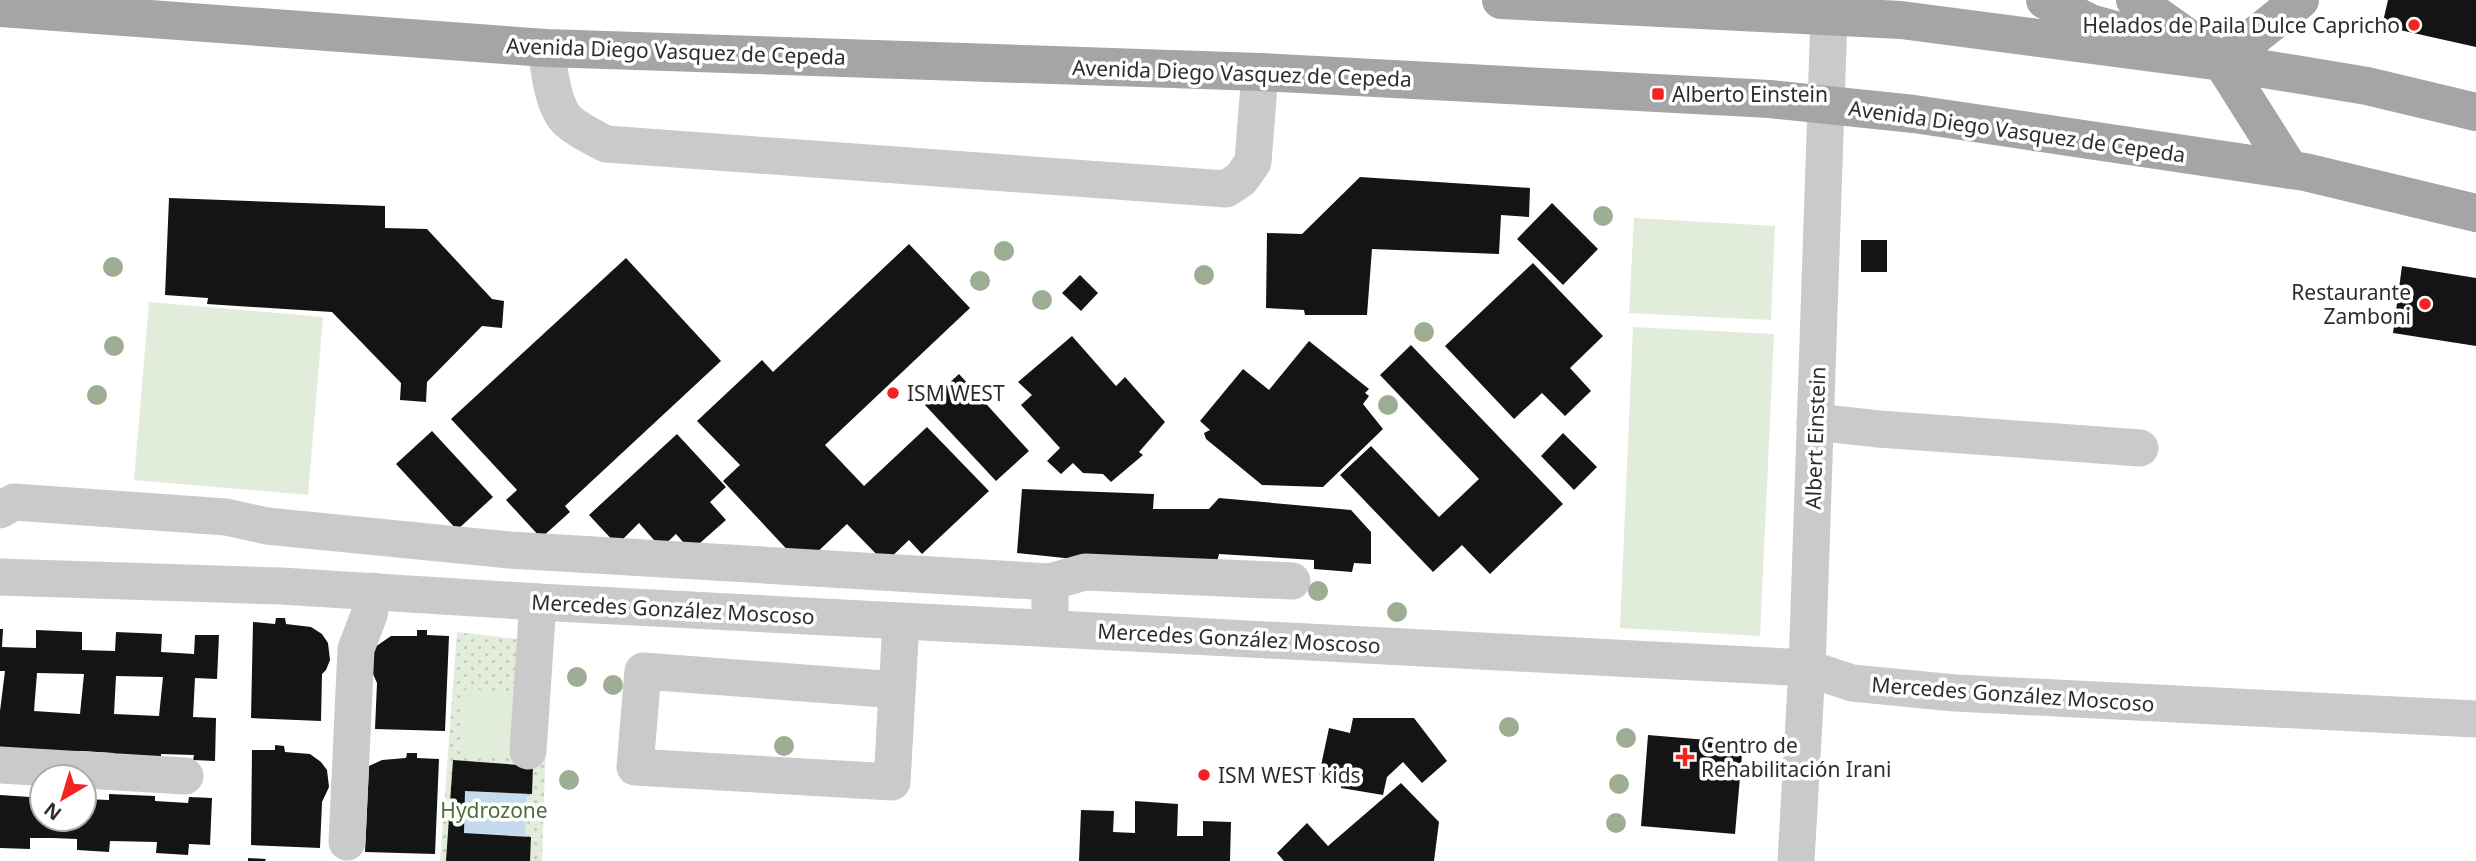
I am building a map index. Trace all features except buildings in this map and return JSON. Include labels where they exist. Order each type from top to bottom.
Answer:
[{"type":"main road","points":[[1501,0],[1698,5],[1829,16],[1914,10],[2367,86],[2476,112]]},
{"type":"main road","points":[[2045,0],[2090,23],[2222,62]]},
{"type":"main road","points":[[2136,0],[2222,62],[2290,170]]},
{"type":"main road","points":[[2222,62],[2300,0]]},
{"type":"main road","name":"Avenida Diego Vasquez de Cepeda","points":[[0,8],[546,48],[1260,72],[1770,99],[1914,114],[2290,170],[2476,213]]},
{"type":"street","name":"Albert Einstein","points":[[1796,861],[1807,668],[1829,16]]},
{"type":"street","points":[[546,48],[552,88],[565,119],[582,132],[606,144],[1226,189],[1241,179],[1253,162],[1260,72]]},
{"type":"street","points":[[1815,422],[2140,448]]},
{"type":"street","points":[[0,510],[14,502],[226,517],[285,528],[510,550],[1050,582],[1085,572],[1292,581]]},
{"type":"street","points":[[281,586],[285,528]]},
{"type":"street","name":"Mercedes González Moscoso","points":[[0,577],[281,586],[901,622],[1807,668],[1852,682],[1955,693],[2476,719]]},
{"type":"street","points":[[1050,582],[1050,628]]},
{"type":"street","points":[[347,842],[356,649],[345,615],[360,590]]},
{"type":"street","points":[[528,751],[538,602]]},
{"type":"street","points":[[898,690],[643,671],[635,767],[892,782],[898,690],[901,622]]},
{"type":"street","points":[[0,765],[185,776]]},
{"type":"green space","points":[[1634,218],[1775,226],[1771,320],[1629,313]]},
{"type":"green space","points":[[149,302],[323,317],[308,495],[134,480]]},
{"type":"green space","points":[[1633,327],[1774,334],[1760,636],[1620,628]]},
{"type":"green space","name":"Hydrozone","points":[[457,632],[549,643],[542,861],[440,861]]},
{"type":"green space","points":[[465,689],[521,692],[518,756],[462,754]]},
{"type":"water","points":[[465,791],[527,794],[525,836],[464,833]]},
{"type":"place","name":"Helados de Paila Dulce Capricho","points":[[2414,25]]},
{"type":"place","name":"Alberto Einstein","points":[[1658,94]]},
{"type":"place","name":"Restaurante Zamboni","points":[[2425,304]]},
{"type":"place","name":"ISM WEST","points":[[893,393]]},
{"type":"place","name":"Centro de Rehabilitación Irani","points":[[1685,757]]},
{"type":"place","name":"ISM WEST kids","points":[[1204,775]]}]
